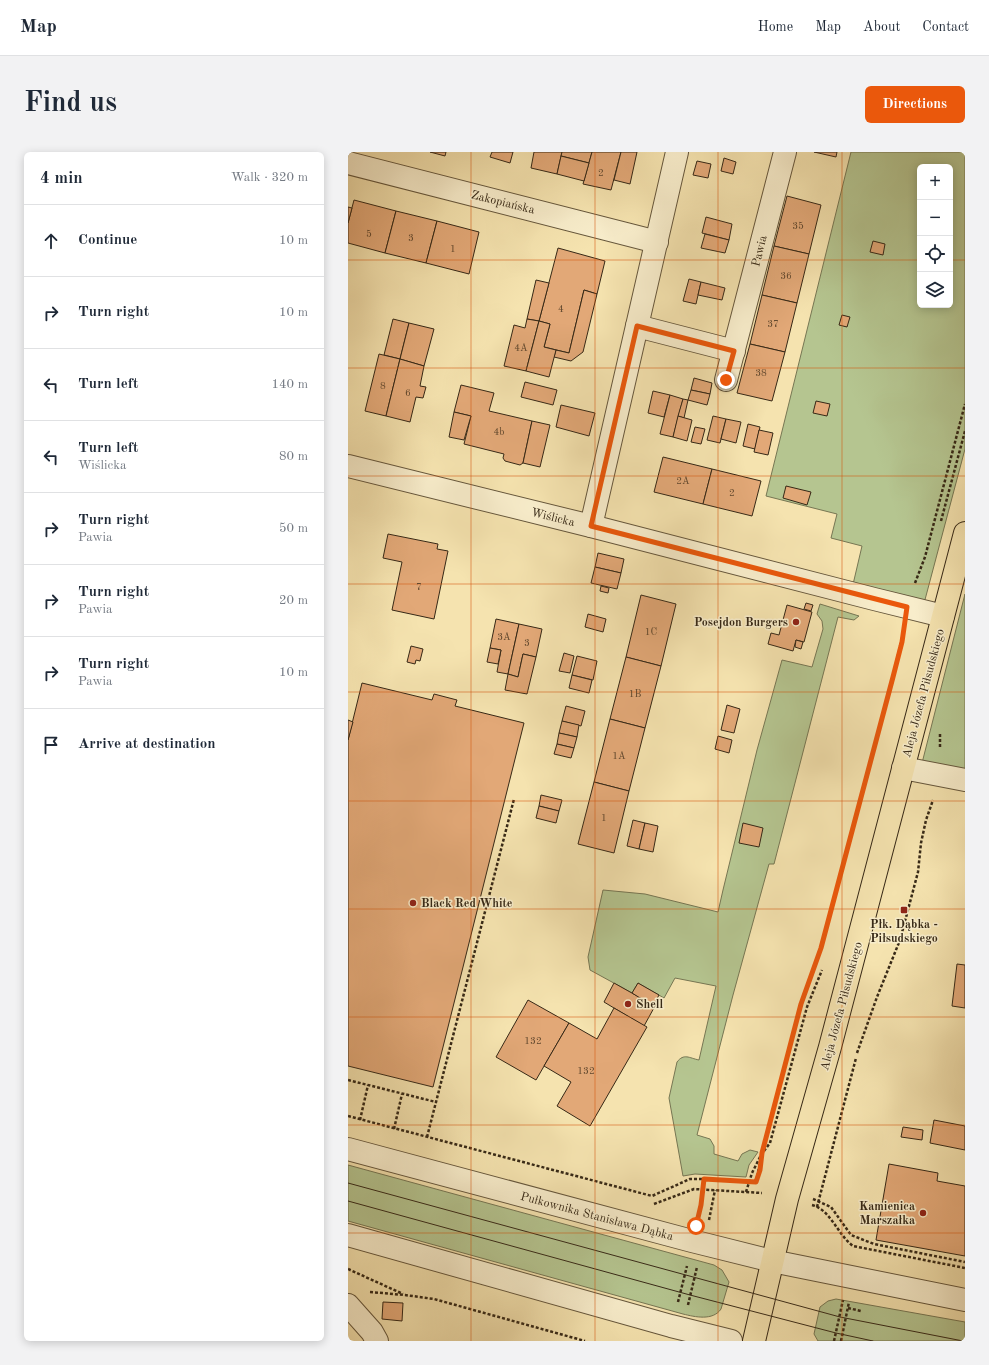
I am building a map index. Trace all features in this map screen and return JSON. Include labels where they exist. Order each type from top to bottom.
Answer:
[{"type":"main road","name":"Aleja Józefa Piłsudskiego","points":[[754,1341],[787,1199],[830,1047],[965,532]]},
{"type":"street","points":[[591,526],[678,152]]},
{"type":"street","name":"Pawia","points":[[726,380],[785,152]]},
{"type":"street","name":"Zakopiańska","points":[[348,163],[657,242]]},
{"type":"street","points":[[637,326],[734,351]]},
{"type":"street","name":"Wiślicka","points":[[348,466],[591,526],[943,616]]},
{"type":"street","points":[[903,768],[965,780]]},
{"type":"street","name":"Pułkownika Stanisława Dąbka","points":[[348,1149],[772,1261],[965,1300]]},
{"type":"street","points":[[348,1235],[671,1326],[731,1341]]},
{"type":"street","points":[[348,1305],[372,1332],[377,1341]]},
{"type":"path","points":[[348,1116],[652,1196],[690,1179],[756,1182],[760,1170],[762,1153],[801,1004],[821,948],[893,677],[902,642],[907,607],[925,557],[965,404]]},
{"type":"path","points":[[939,529],[965,431]]},
{"type":"path","points":[[817,1206],[857,1052],[877,996],[900,940],[918,872],[921,843],[926,820],[941,776],[940,735],[942,728]]},
{"type":"path","points":[[427,1137],[514,799]]},
{"type":"path","points":[[746,1192],[752,1174],[762,1153],[770,1143],[806,1007],[824,966]]},
{"type":"path","points":[[348,1080],[436,1102]]},
{"type":"path","points":[[360,1120],[368,1085]]},
{"type":"path","points":[[394,1128],[402,1094]]},
{"type":"path","points":[[671,1326],[685,1276],[701,1205],[704,1179]]},
{"type":"path","points":[[649,1205],[694,1189],[763,1193],[817,1206],[824,1210],[847,1241],[853,1246],[965,1268]]},
{"type":"path","points":[[819,1201],[831,1207],[851,1235],[862,1240],[874,1244],[965,1262]]},
{"type":"path","points":[[348,1269],[405,1295]]},
{"type":"path","points":[[369,1292],[434,1299],[585,1341]]},
{"type":"path","points":[[848,1308],[861,1311]]},
{"type":"green space","points":[[851,152],[965,152],[965,449],[922,611],[851,593],[862,546],[831,538],[837,514],[766,496]]},
{"type":"green space","points":[[965,594],[965,780],[920,771]]},
{"type":"green space","points":[[820,604],[859,616],[854,620],[838,617],[774,864],[769,864],[697,1135],[710,1139],[714,1146],[714,1154],[738,1161],[742,1154],[750,1150],[758,1152],[749,1165],[746,1177],[695,1174],[683,1176],[669,1098],[677,1062],[684,1057],[699,1060],[716,986],[675,978],[664,998],[638,983],[632,993],[590,970],[588,957],[603,890],[645,894],[718,912],[757,750],[782,660],[812,667],[823,629],[822,621],[817,614]]},
{"type":"green space","points":[[348,1165],[714,1265],[722,1270],[729,1282],[721,1309],[718,1313],[709,1317],[688,1315],[348,1221]]},
{"type":"green space","points":[[836,1299],[965,1322],[965,1341],[818,1341],[814,1334],[820,1307],[828,1301]]},
{"type":"building","points":[[430,152],[446,152],[445,156]]},
{"type":"building","points":[[492,152],[513,152],[510,163],[490,157]]},
{"type":"building","points":[[534,152],[562,152],[557,174],[531,168]]},
{"type":"building","points":[[562,152],[592,152],[589,163],[561,156]]},
{"type":"building","points":[[592,152],[621,152],[611,190],[583,184]]},
{"type":"building","points":[[621,152],[637,152],[630,184],[614,180]]},
{"type":"building","points":[[814,152],[837,152],[836,157]]},
{"type":"building","points":[[561,156],[589,163],[584,181],[557,174]]},
{"type":"building","points":[[724,158],[736,162],[733,174],[721,171]]},
{"type":"building","points":[[697,161],[711,164],[708,178],[693,175]]},
{"type":"building","points":[[787,196],[821,205],[809,254],[774,246]]},
{"type":"building","points":[[354,200],[396,211],[385,253],[348,243],[348,223]]},
{"type":"building","points":[[348,207],[352,208],[348,223]]},
{"type":"building","points":[[396,211],[437,221],[426,263],[385,253]]},
{"type":"building","points":[[706,217],[732,224],[729,240],[702,233]]},
{"type":"building","points":[[437,221],[479,232],[469,274],[426,263]]},
{"type":"building","points":[[705,234],[729,240],[725,253],[701,248]]},
{"type":"building","points":[[873,241],[885,244],[883,255],[870,252]]},
{"type":"building","points":[[774,246],[809,254],[797,303],[762,295]]},
{"type":"building","points":[[558,248],[605,261],[597,294],[584,290],[569,353],[544,347],[550,324],[539,321]]},
{"type":"building","points":[[689,279],[701,282],[696,304],[683,301]]},
{"type":"building","points":[[536,280],[549,283],[539,321],[527,319]]},
{"type":"building","points":[[701,282],[725,288],[722,300],[698,295]]},
{"type":"building","points":[[584,290],[597,294],[583,352],[571,361],[554,357],[556,350],[569,353]]},
{"type":"building","points":[[762,295],[797,303],[785,352],[750,344]]},
{"type":"building","points":[[842,315],[850,317],[847,327],[839,325]]},
{"type":"building","points":[[393,319],[409,323],[400,359],[384,355]]},
{"type":"building","points":[[527,319],[539,321],[526,371],[504,366],[514,325],[525,328]]},
{"type":"building","points":[[539,321],[550,324],[544,347],[556,350],[549,377],[526,371]]},
{"type":"building","points":[[409,323],[434,329],[424,366],[400,359]]},
{"type":"building","points":[[750,344],[785,352],[772,401],[737,393]]},
{"type":"building","points":[[379,354],[400,359],[386,416],[365,411]]},
{"type":"building","points":[[400,359],[424,366],[420,386],[426,387],[423,398],[416,397],[410,422],[386,416]]},
{"type":"building","points":[[694,378],[712,383],[710,394],[691,390]]},
{"type":"building","points":[[525,382],[557,390],[553,405],[521,397]]},
{"type":"building","points":[[461,385],[494,393],[489,411],[532,421],[523,463],[520,465],[505,461],[503,458],[504,454],[464,444],[471,416],[454,412]]},
{"type":"building","points":[[691,390],[710,394],[707,405],[688,400]]},
{"type":"building","points":[[653,391],[670,395],[664,417],[648,413]]},
{"type":"building","points":[[670,395],[683,399],[673,437],[660,434]]},
{"type":"building","points":[[683,399],[688,400],[684,418],[678,416]]},
{"type":"building","points":[[816,401],[830,404],[827,416],[813,413]]},
{"type":"building","points":[[561,405],[595,413],[589,436],[556,427]]},
{"type":"building","points":[[454,412],[471,416],[464,440],[449,437]]},
{"type":"building","points":[[678,416],[692,420],[687,441],[673,437]]},
{"type":"building","points":[[713,416],[726,419],[720,443],[707,440]]},
{"type":"building","points":[[726,419],[741,422],[736,443],[721,439]]},
{"type":"building","points":[[532,421],[550,425],[540,467],[523,463]]},
{"type":"building","points":[[748,424],[760,427],[755,449],[743,446]]},
{"type":"building","points":[[695,427],[705,429],[701,444],[691,442]]},
{"type":"building","points":[[759,430],[773,433],[768,455],[754,452]]},
{"type":"building","points":[[663,457],[712,469],[703,504],[654,492]]},
{"type":"building","points":[[712,469],[761,481],[752,516],[703,504]]},
{"type":"building","points":[[786,486],[811,492],[807,505],[783,498]]},
{"type":"building","points":[[388,534],[438,544],[437,549],[448,551],[434,619],[392,610],[402,562],[383,558]]},
{"type":"building","points":[[598,553],[624,559],[621,573],[595,567]]},
{"type":"building","points":[[595,567],[621,573],[617,589],[591,583]]},
{"type":"building","points":[[601,586],[609,588],[608,593],[600,591]]},
{"type":"building","points":[[641,595],[676,604],[661,666],[626,657]]},
{"type":"building","points":[[806,603],[813,605],[811,611],[804,609]]},
{"type":"building","name":"Posejdon Burgers","points":[[787,605],[812,612],[804,642],[796,640],[793,651],[768,644],[771,633],[779,635]]},
{"type":"building","points":[[588,614],[606,619],[603,632],[585,627]]},
{"type":"building","points":[[496,619],[519,624],[508,674],[497,672],[501,650],[490,648]]},
{"type":"building","points":[[519,624],[542,629],[536,657],[523,654],[518,677],[508,674]]},
{"type":"building","points":[[796,640],[803,642],[801,649],[795,647]]},
{"type":"building","points":[[411,646],[423,649],[420,661],[416,660],[415,664],[407,662]]},
{"type":"building","points":[[490,648],[501,650],[498,664],[487,662]]},
{"type":"building","points":[[564,653],[574,656],[570,673],[559,671]]},
{"type":"building","points":[[523,654],[536,657],[527,694],[505,690],[508,674],[518,677]]},
{"type":"building","points":[[577,656],[597,661],[593,680],[572,675]]},
{"type":"building","points":[[626,657],[661,666],[645,728],[610,719]]},
{"type":"building","points":[[572,675],[592,680],[589,693],[569,688]]},
{"type":"building","name":"Black Red White","points":[[362,683],[432,700],[434,694],[457,700],[455,706],[524,723],[433,1087],[348,1066],[348,740]]},
{"type":"building","points":[[727,705],[740,709],[734,733],[721,730]]},
{"type":"building","points":[[566,706],[585,711],[581,726],[562,721]]},
{"type":"building","points":[[610,719],[645,728],[629,791],[594,782]]},
{"type":"building","points":[[348,720],[353,722],[348,740]]},
{"type":"building","points":[[562,721],[579,725],[577,737],[559,733]]},
{"type":"building","points":[[559,733],[577,737],[574,748],[557,744]]},
{"type":"building","points":[[718,736],[732,740],[729,753],[715,749]]},
{"type":"building","points":[[557,744],[574,748],[571,758],[554,754]]},
{"type":"building","points":[[594,782],[629,791],[614,853],[578,844]]},
{"type":"building","points":[[541,795],[562,800],[559,811],[539,806]]},
{"type":"building","points":[[539,806],[559,811],[556,823],[536,818]]},
{"type":"building","points":[[633,820],[645,823],[639,849],[627,846]]},
{"type":"building","points":[[645,823],[658,826],[653,852],[639,849]]},
{"type":"building","points":[[743,823],[763,828],[759,847],[739,843]]},
{"type":"building","points":[[957,964],[965,965],[965,1008],[952,1006]]},
{"type":"building","name":"Shell","points":[[614,983],[655,1006],[644,1026],[604,1002]]},
{"type":"building","points":[[638,983],[659,995],[653,1006],[632,993]]},
{"type":"building","points":[[528,1000],[569,1023],[536,1080],[496,1057]]},
{"type":"building","points":[[614,1008],[647,1027],[590,1126],[557,1106],[571,1082],[544,1066],[569,1023],[597,1039]]},
{"type":"building","points":[[934,1120],[965,1126],[965,1150],[930,1143]]},
{"type":"building","points":[[903,1127],[923,1130],[922,1140],[901,1137]]},
{"type":"building","name":"Kamienica Marszałka","points":[[889,1164],[938,1173],[937,1181],[965,1186],[965,1256],[876,1240]]},
{"type":"building","points":[[383,1302],[403,1303],[402,1321],[382,1319]]},
{"type":"tram line","points":[[348,1183],[840,1317],[963,1341]]},
{"type":"tram line","points":[[348,1201],[690,1295],[836,1333],[873,1341]]},
{"type":"place","name":"Posejdon Burgers","points":[[796,622]]},
{"type":"place","name":"Black Red White","points":[[413,903]]},
{"type":"place","name":"Płk. Dąbka - Piłsudskiego","points":[[904,910]]},
{"type":"place","name":"Shell","points":[[628,1004]]},
{"type":"place","name":"Kamienica Marszałka","points":[[923,1213]]},
{"type":"route","points":[[696,1226],[701,1205],[704,1179],[756,1182],[760,1170],[762,1153],[801,1004],[821,948],[893,677],[902,642],[907,607],[591,526],[637,326],[734,351],[726,380]]}]
